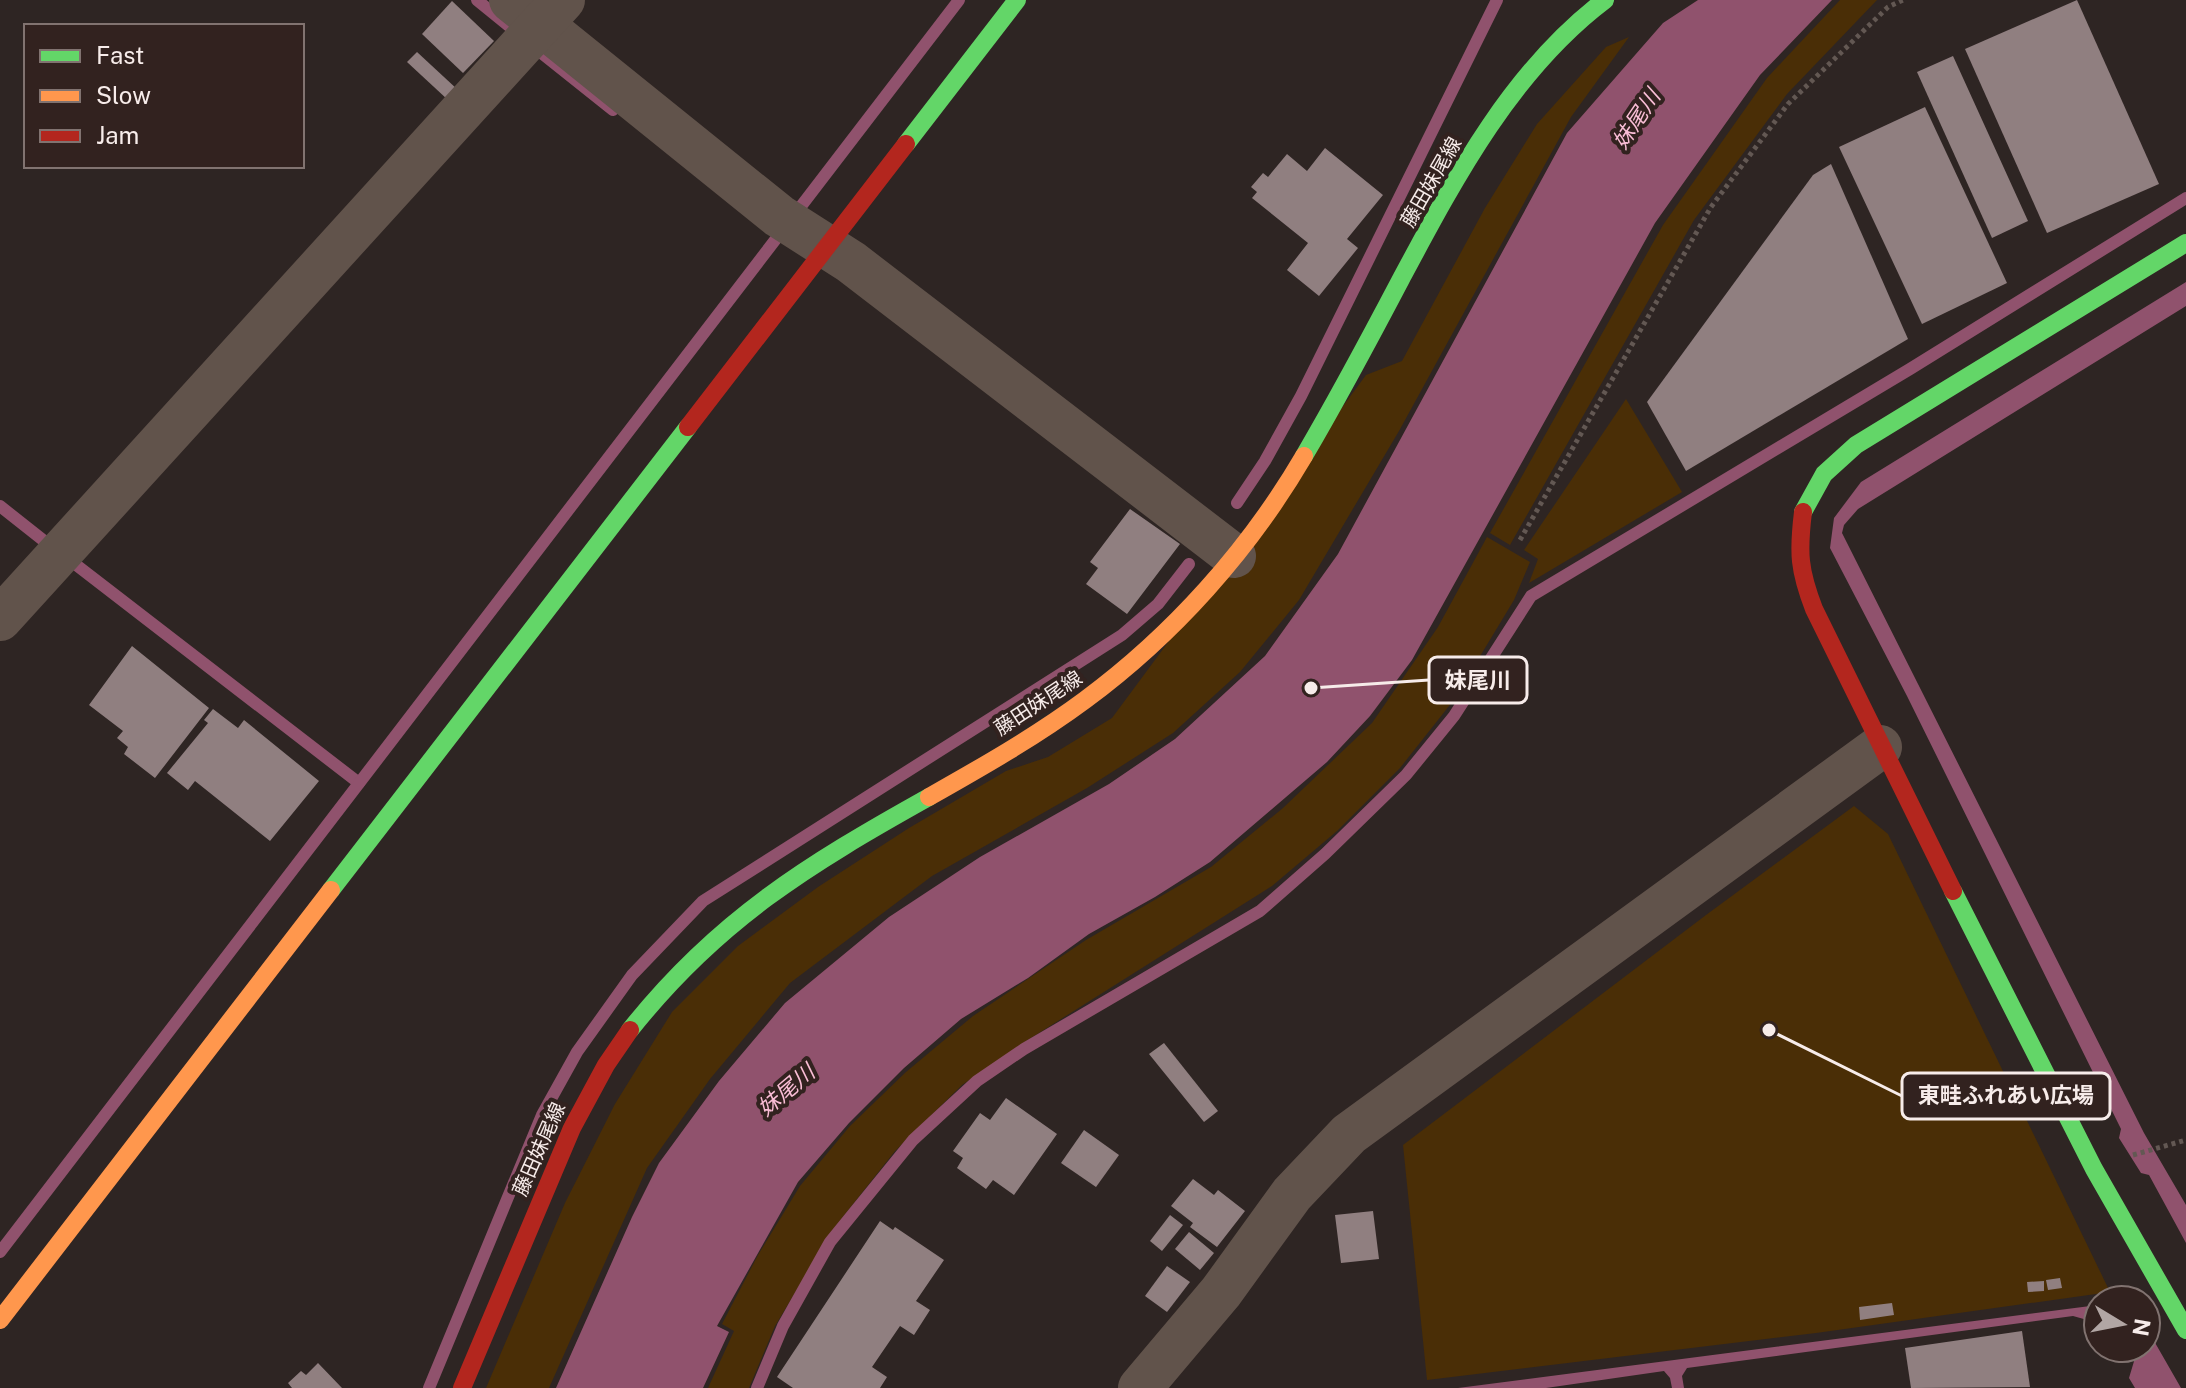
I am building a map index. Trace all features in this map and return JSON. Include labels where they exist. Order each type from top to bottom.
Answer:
[{"type":"street","points":[[0,1320],[800,231],[1017,0]]},
{"type":"street","name":"藤田妹尾線","points":[[462,1388],[564,1141],[603,1069],[657,997],[698,954],[754,906],[805,869],[1022,742],[1103,687],[1189,608],[1268,512],[1303,456],[1454,184],[1505,103],[1551,48],[1605,0]]},
{"type":"street","points":[[0,619],[538,8],[800,231],[851,262],[1234,556]]},
{"type":"street","points":[[2186,243],[1856,445],[1824,474],[1804,507],[1799,543],[1801,576],[1814,609],[1880,747],[2094,1169],[2186,1330]]},
{"type":"street","points":[[1140,1388],[1221,1292],[1292,1194],[1349,1134],[1880,747]]},
{"type":"path","points":[[1520,540],[1711,207],[1788,104],[1888,7],[1903,0]]},
{"type":"path","points":[[2132,1156],[2186,1140]]},
{"type":"shaded area","points":[[1840,0],[1877,0],[1787,94],[1694,220],[1510,545],[1490,533],[1663,225],[1767,78]]},
{"type":"shaded area","points":[[1629,37],[1571,117],[1399,431],[1299,600],[1240,672],[1173,733],[1087,788],[932,876],[790,983],[710,1079],[647,1168],[549,1388],[486,1388],[565,1203],[615,1104],[672,1012],[738,946],[818,887],[909,828],[1006,771],[1048,757],[1112,718],[1366,375],[1402,361],[1485,208],[1537,124],[1606,47]]},
{"type":"shaded area","points":[[1626,399],[1682,492],[1529,583],[1538,559],[1524,550]]},
{"type":"shaded area","points":[[1487,537],[1530,562],[1514,600],[1453,701],[1400,768],[1337,831],[1272,886],[962,1085],[895,1151],[834,1228],[775,1326],[749,1388],[708,1388],[734,1331],[722,1324],[758,1255],[800,1186],[850,1126],[906,1072],[973,1016],[1086,940],[1211,867],[1283,808],[1372,723],[1438,627]]},
{"type":"shaded area","points":[[1854,806],[1888,834],[2106,1284],[2082,1284],[2082,1296],[1816,1333],[1427,1380],[1403,1145]]},
{"type":"water","name":"妹尾川","points":[[1698,0],[1832,0],[1760,75],[1655,223],[1412,660],[1370,716],[1327,762],[1210,862],[1089,934],[1028,978],[961,1019],[904,1068],[849,1123],[798,1182],[717,1326],[729,1332],[703,1388],[556,1388],[659,1163],[719,1081],[785,1003],[889,917],[980,857],[1109,784],[1175,739],[1265,656],[1338,554],[1567,133],[1663,23]]},
{"type":"water","points":[[2186,282],[2186,306],[1858,509],[1844,525],[1842,533],[2144,1133],[2186,1205],[2186,1243],[2149,1175],[2141,1173],[2119,1138],[2121,1129],[1907,696],[1830,548],[1834,518],[1861,482]]},
{"type":"water","points":[[2082,1307],[2082,1319],[2073,1316],[1687,1368],[1682,1376],[1684,1388],[1672,1388],[1670,1378],[1664,1371],[1546,1388],[1458,1388]]},
{"type":"water","points":[[2162,1355],[2181,1388],[2135,1388],[2129,1378],[2133,1364],[2162,1364]]},
{"type":"building","points":[[2077,0],[2159,184],[2047,233],[1965,49]]},
{"type":"building","points":[[452,1],[494,41],[463,73],[422,34]]},
{"type":"building","points":[[417,52],[458,90],[448,100],[407,62]]},
{"type":"building","points":[[1953,56],[2028,221],[1992,238],[1917,72]]},
{"type":"building","points":[[1925,107],[2007,283],[1922,324],[1839,147]]},
{"type":"building","points":[[1325,148],[1383,195],[1347,239],[1358,248],[1319,296],[1287,270],[1308,243],[1252,198],[1257,192],[1251,187],[1263,173],[1268,177],[1287,154],[1307,171]]},
{"type":"building","points":[[1831,164],[1908,339],[1686,471],[1647,402],[1813,175]]},
{"type":"building","points":[[1130,509],[1180,544],[1127,614],[1086,584],[1098,568],[1090,562]]},
{"type":"building","points":[[132,646],[209,708],[155,778],[124,754],[128,747],[117,738],[123,731],[89,705]]},
{"type":"building","points":[[213,709],[238,728],[244,720],[319,781],[270,841],[195,781],[188,790],[167,773],[208,723],[204,720]]},
{"type":"building","points":[[1164,1043],[1218,1111],[1204,1122],[1149,1054]]},
{"type":"building","points":[[1006,1098],[1057,1134],[1014,1195],[993,1180],[986,1189],[957,1168],[963,1158],[953,1151],[980,1113],[990,1120]]},
{"type":"building","points":[[1084,1130],[1119,1155],[1096,1187],[1061,1163]]},
{"type":"building","points":[[1193,1179],[1214,1195],[1218,1190],[1245,1211],[1217,1247],[1190,1227],[1193,1223],[1171,1206]]},
{"type":"building","points":[[1373,1211],[1379,1259],[1341,1263],[1335,1215]]},
{"type":"building","points":[[1170,1215],[1183,1225],[1162,1251],[1150,1241]]},
{"type":"building","points":[[880,1221],[893,1230],[895,1227],[944,1260],[916,1301],[930,1310],[914,1335],[900,1326],[872,1367],[887,1377],[880,1388],[793,1388],[777,1377]]},
{"type":"building","points":[[1189,1232],[1214,1253],[1200,1270],[1175,1249]]},
{"type":"building","points":[[1167,1266],[1190,1282],[1167,1312],[1145,1296]]},
{"type":"building","points":[[2060,1278],[2062,1288],[2048,1290],[2046,1280]]},
{"type":"building","points":[[2044,1281],[2044,1291],[2028,1292],[2027,1282]]},
{"type":"building","points":[[1892,1303],[1894,1315],[1860,1320],[1859,1307]]},
{"type":"building","points":[[2022,1331],[2030,1387],[1911,1388],[1905,1348]]},
{"type":"building","points":[[318,1363],[342,1388],[292,1388],[288,1383],[301,1371],[306,1375]]},
{"type":"waterway","points":[[477,0],[509,26]]},
{"type":"waterway","points":[[0,1252],[959,0]]},
{"type":"waterway","points":[[1237,503],[1265,461],[1301,396],[1497,0]]},
{"type":"waterway","points":[[534,47],[613,110]]},
{"type":"waterway","points":[[757,1388],[783,1326],[830,1242],[913,1140],[977,1081],[1024,1049],[1260,911],[1325,854],[1406,775],[1454,716],[1531,596],[1910,369],[2186,198]]},
{"type":"waterway","points":[[0,506],[48,544]]},
{"type":"waterway","points":[[75,564],[359,783]]},
{"type":"waterway","points":[[429,1388],[542,1115],[577,1052],[632,975],[703,901],[1122,635],[1158,604],[1189,564]]},
{"type":"traffic: fast","points":[[906,144],[1017,0]]},
{"type":"traffic: fast","points":[[1304,456],[1443,203],[1488,128],[1541,59],[1605,0]]},
{"type":"traffic: fast","points":[[1803,512],[1824,474],[1856,445],[2186,243]]},
{"type":"traffic: fast","points":[[331,890],[688,427]]},
{"type":"traffic: fast","points":[[630,1030],[697,957],[767,897],[844,846],[929,797]]},
{"type":"traffic: fast","points":[[1953,891],[2094,1169],[2186,1330]]},
{"type":"traffic: slow","points":[[929,797],[1066,714],[1149,648],[1234,557],[1304,456]]},
{"type":"traffic: slow","points":[[0,1320],[331,890]]},
{"type":"traffic: jam","points":[[688,427],[906,144]]},
{"type":"traffic: jam","points":[[1803,512],[1801,561],[1814,609],[1953,891]]},
{"type":"traffic: jam","points":[[462,1388],[572,1128],[606,1065],[630,1030]]},
{"type":"place","name":"妹尾川","points":[[1311,688]]},
{"type":"place","name":"東畦ふれあい広場","points":[[1769,1030]]}]
